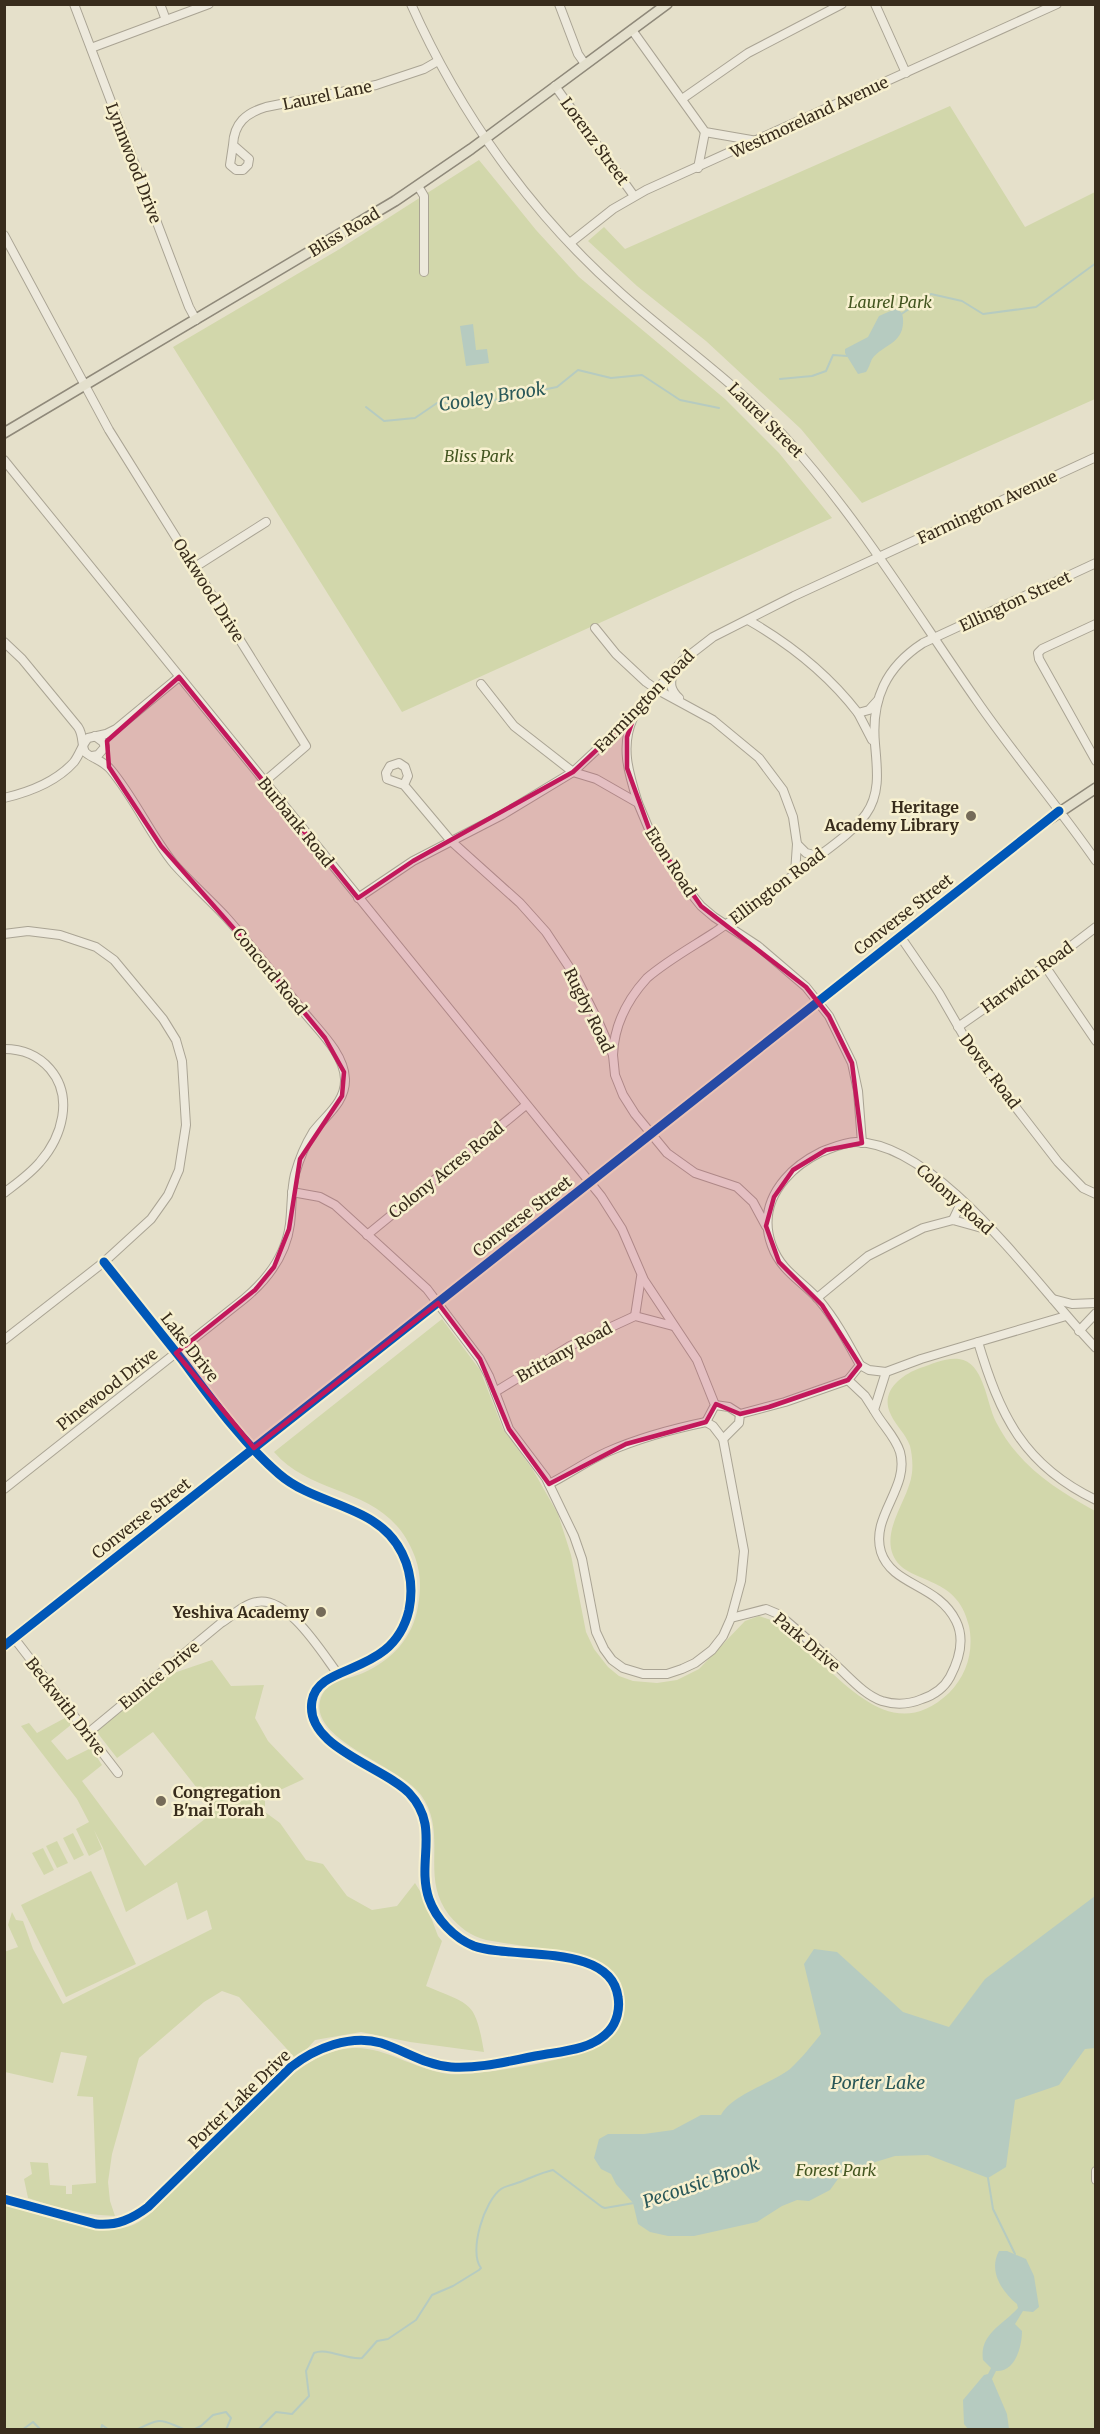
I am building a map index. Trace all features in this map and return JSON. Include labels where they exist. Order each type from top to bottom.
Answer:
[{"type":"main road","name":"Bliss Road","points":[[4,433],[418,186],[667,4]]},
{"type":"main road","name":"Converse Street","points":[[4,1646],[900,936],[1059,811],[1095,788]]},
{"type":"street","name":"Lynnwood Drive","points":[[74,4],[189,307],[196,320]]},
{"type":"street","points":[[160,4],[166,20]]},
{"type":"street","points":[[91,48],[209,4]]},
{"type":"street","name":"Laurel Street","points":[[411,4],[438,61],[485,138],[522,188],[570,243],[624,296],[753,403],[823,482],[878,557],[1009,748],[1095,861]]},
{"type":"street","points":[[559,4],[578,54],[585,64]]},
{"type":"street","points":[[682,99],[748,53],[842,4]]},
{"type":"street","points":[[875,4],[906,73]]},
{"type":"street","name":"Westmoreland Avenue","points":[[570,243],[634,196],[1057,4]]},
{"type":"street","points":[[632,30],[705,132],[757,141]]},
{"type":"street","name":"Laurel Lane","points":[[234,144],[237,126],[246,116],[260,109],[392,81],[438,61]]},
{"type":"street","name":"Lorenz Street","points":[[555,86],[634,196]]},
{"type":"street","points":[[698,168],[705,132]]},
{"type":"street","points":[[418,186],[424,196],[424,272]]},
{"type":"street","name":"Oakwood Drive","points":[[4,235],[84,386],[306,746],[264,782]]},
{"type":"street","name":"Farmington Avenue","points":[[878,557],[1095,457]]},
{"type":"street","name":"Burbank Road","points":[[4,460],[589,1182],[622,1229],[642,1276],[663,1312],[697,1360],[715,1405]]},
{"type":"street","points":[[195,567],[266,522]]},
{"type":"street","name":"Farmington Road","points":[[358,898],[405,866],[522,804],[573,772],[635,714],[682,661],[713,637],[878,557]]},
{"type":"street","name":"Ellington Street","points":[[934,638],[1095,563]]},
{"type":"street","points":[[748,620],[804,657],[839,691],[858,712],[869,733],[876,754]]},
{"type":"street","points":[[1095,624],[1042,648],[1038,653],[1039,659],[1095,761]]},
{"type":"street","points":[[595,628],[616,654],[656,689],[690,706]]},
{"type":"street","name":"Ellington Road","points":[[613,1055],[621,1015],[637,989],[656,970],[725,925],[818,856],[850,831],[867,812],[876,786],[875,727],[879,698],[887,677],[898,662],[920,645],[934,638]]},
{"type":"street","name":"Concord Road","points":[[4,642],[22,659],[78,727],[82,733],[83,745],[87,754],[102,760],[109,767],[168,856],[239,932],[325,1038],[340,1060],[345,1076],[343,1092],[306,1146],[295,1172],[292,1192]]},
{"type":"street","points":[[682,661],[671,678],[674,693],[733,735],[759,758],[777,779],[790,805],[797,844],[795,873]]},
{"type":"street","points":[[73,764],[88,738],[116,729],[179,677]]},
{"type":"street","points":[[481,684],[514,726],[573,772],[596,779],[638,803]]},
{"type":"street","points":[[858,712],[868,710],[879,698]]},
{"type":"street","name":"Eton Road","points":[[635,714],[627,737],[626,758],[638,803],[651,834],[681,881],[701,906],[768,954],[806,987],[829,1016],[852,1063],[858,1091],[862,1143]]},
{"type":"street","name":"Concord Road","points":[[78,727],[94,736]]},
{"type":"street","points":[[4,798],[38,788],[83,757],[98,755],[116,729]]},
{"type":"street","points":[[94,736],[103,742],[105,747]]},
{"type":"street","name":"Concord Road","points":[[105,747],[109,767]]},
{"type":"street","name":"Rugby Road","points":[[404,785],[451,841],[509,893],[546,932],[582,988],[613,1055],[618,1085],[635,1114],[667,1153],[686,1168],[703,1176],[737,1186],[753,1202],[766,1226]]},
{"type":"street","points":[[797,844],[806,853],[818,856]]},
{"type":"street","name":"Harwich Road","points":[[958,1027],[1045,966],[1095,927]]},
{"type":"street","points":[[4,933],[28,931],[53,934],[91,945],[106,953],[163,1019],[178,1044],[182,1061],[186,1116],[185,1141],[179,1170],[168,1195],[151,1219],[104,1262],[4,1340]]},
{"type":"street","name":"Dover Road","points":[[900,936],[939,993],[973,1052],[1058,1162],[1083,1188],[1095,1194]]},
{"type":"street","points":[[1045,966],[1095,1041]]},
{"type":"street","points":[[4,1049],[25,1052],[44,1063],[56,1078],[63,1105],[57,1134],[45,1155],[27,1175],[4,1193]]},
{"type":"street","name":"Colony Acres Road","points":[[366,1235],[526,1105]]},
{"type":"street","name":"Colony Road","points":[[766,1226],[767,1214],[774,1197],[784,1180],[804,1161],[826,1150],[848,1143],[880,1147],[906,1158],[927,1172],[962,1202],[992,1232],[1095,1348]]},
{"type":"street","points":[[292,1192],[312,1194],[329,1201],[427,1289],[480,1359],[509,1429],[549,1484],[577,1544],[596,1632],[603,1649],[617,1665],[628,1671],[643,1674],[667,1674],[695,1663],[712,1650],[723,1636],[731,1618],[741,1581],[744,1551],[723,1440],[706,1422]]},
{"type":"street","name":"Pinewood Drive","points":[[4,1489],[255,1290],[267,1277],[281,1252],[289,1229],[292,1192]]},
{"type":"street","points":[[953,1220],[962,1202]]},
{"type":"street","points":[[817,1298],[878,1250],[923,1228],[953,1220],[992,1232]]},
{"type":"street","points":[[766,1226],[774,1253],[784,1270],[817,1298],[840,1330],[860,1365],[868,1370],[886,1372],[921,1359],[1066,1316]]},
{"type":"street","name":"Lake Drive","points":[[104,1262],[254,1448]]},
{"type":"street","points":[[642,1276],[635,1316],[675,1327]]},
{"type":"street","points":[[1053,1299],[1072,1304],[1095,1303]]},
{"type":"street","points":[[1079,1331],[1095,1313]]},
{"type":"street","name":"Brittany Road","points":[[495,1392],[570,1346],[635,1316]]},
{"type":"street","points":[[978,1342],[995,1396],[1023,1443],[1055,1475],[1075,1490],[1095,1500]]},
{"type":"street","points":[[549,1484],[596,1457],[626,1444],[706,1422],[715,1405],[729,1407],[740,1414],[769,1407],[848,1380],[860,1365]]},
{"type":"street","points":[[874,1410],[886,1372]]},
{"type":"street","name":"Park Drive","points":[[731,1618],[766,1609],[778,1614],[857,1685],[884,1702],[919,1701],[939,1690],[949,1679],[960,1652],[960,1632],[956,1619],[935,1595],[893,1571],[886,1563],[881,1550],[880,1528],[902,1476],[901,1454],[893,1437],[865,1396],[848,1380]]},
{"type":"street","points":[[723,1440],[739,1422],[740,1414]]},
{"type":"street","name":"Porter Lake Drive","points":[[4,2199],[96,2224],[116,2224],[135,2217],[158,2198],[291,2067],[314,2052],[341,2043],[374,2042],[431,2064],[461,2067],[498,2064],[576,2048],[604,2036],[612,2026],[619,2008],[617,1990],[612,1978],[598,1967],[570,1958],[511,1952],[473,1945],[453,1934],[433,1908],[426,1888],[427,1827],[421,1809],[400,1785],[331,1742],[314,1724],[311,1705],[316,1690],[324,1681],[378,1657],[402,1632],[406,1625],[412,1592],[409,1572],[403,1555],[396,1542],[378,1523],[362,1513],[321,1498],[292,1483],[277,1472],[254,1448]]},
{"type":"street","name":"Eunice Drive","points":[[88,1732],[221,1623],[243,1608],[258,1602],[278,1606],[290,1614],[338,1674]]},
{"type":"street","name":"Beckwith Drive","points":[[14,1638],[118,1773]]},
{"type":"street","points":[[1095,2171],[1095,2180]]},
{"type":"highlighted area","points":[[179,677],[358,898],[413,861],[573,772],[635,714],[627,737],[627,768],[651,834],[701,906],[806,987],[829,1016],[852,1063],[862,1143],[826,1150],[793,1170],[774,1197],[766,1226],[779,1262],[822,1305],[860,1365],[848,1380],[769,1407],[740,1414],[716,1404],[706,1422],[626,1444],[549,1484],[509,1429],[480,1359],[438,1303],[254,1448],[176,1353],[255,1290],[274,1267],[289,1229],[300,1159],[342,1096],[344,1072],[325,1038],[258,956],[161,846],[109,767],[107,741]]},
{"type":"green space","name":"Laurel Park","points":[[950,106],[1025,227],[1095,192],[1095,399],[862,503],[801,429],[706,341],[637,286],[588,241],[604,227],[625,249]]},
{"type":"green space","name":"Bliss Park","points":[[479,160],[536,230],[579,277],[725,399],[779,453],[832,518],[402,712],[173,347],[338,250]]},
{"type":"green space","name":"Forest Park","points":[[442,1319],[480,1370],[503,1429],[533,1470],[558,1514],[571,1555],[586,1632],[594,1649],[608,1667],[619,1676],[633,1681],[657,1683],[677,1680],[699,1669],[745,1621],[759,1616],[774,1621],[853,1691],[883,1709],[898,1713],[915,1713],[931,1706],[949,1693],[965,1670],[970,1653],[969,1626],[963,1609],[954,1596],[943,1588],[909,1572],[900,1565],[893,1555],[891,1545],[893,1524],[910,1483],[912,1463],[910,1446],[891,1415],[888,1399],[899,1380],[920,1368],[950,1359],[959,1359],[974,1367],[983,1384],[996,1422],[1015,1451],[1052,1485],[1095,1511],[1095,2429],[5,2429],[4,2205],[81,2226],[111,2229],[127,2227],[152,2212],[284,2082],[302,2067],[322,2056],[356,2048],[372,2050],[448,2074],[479,2073],[525,2066],[588,2051],[612,2036],[620,2024],[623,1997],[619,1984],[600,1962],[585,1956],[486,1940],[471,1934],[453,1920],[440,1901],[436,1886],[433,1825],[429,1810],[421,1795],[395,1773],[342,1740],[329,1728],[321,1715],[320,1701],[327,1689],[337,1682],[363,1673],[383,1662],[400,1647],[406,1638],[418,1606],[420,1588],[418,1569],[415,1557],[403,1533],[387,1517],[369,1504],[310,1478],[291,1467],[274,1452]]},
{"type":"green space","points":[[212,1660],[231,1686],[264,1685],[255,1718],[268,1741],[304,1779],[265,1797],[265,1812],[280,1823],[306,1860],[323,1864],[347,1896],[372,1910],[397,1906],[415,1883],[442,1941],[426,1986],[463,2002],[469,2007],[478,2023],[484,2052],[410,2042],[361,2032],[315,2040],[297,2060],[239,1997],[222,1991],[204,2002],[139,2058],[112,2154],[108,2182],[110,2201],[115,2216],[81,2213],[39,2202],[28,2198],[24,2179],[32,2174],[30,2162],[48,2163],[50,2185],[66,2186],[66,2194],[72,2194],[72,2185],[96,2183],[93,2097],[77,2096],[87,2056],[61,2052],[53,2083],[5,2072],[4,1952],[18,1947],[8,1925],[12,1912],[16,1920],[23,1921],[33,1949],[63,2004],[212,1929],[207,1910],[187,1920],[177,1882],[126,1912],[103,1848],[94,1830],[102,1849],[89,1856],[76,1829],[89,1822],[77,1799],[21,1726],[29,1723],[37,1733],[65,1718],[72,1724],[51,1741],[67,1760],[91,1748],[102,1765],[82,1781],[145,1866],[215,1811],[153,1732],[117,1758],[96,1731],[162,1677]]},
{"type":"green space","points":[[73,1833],[84,1855],[74,1860],[63,1838]]},
{"type":"green space","points":[[57,1841],[68,1863],[57,1868],[46,1846]]},
{"type":"green space","points":[[43,1848],[54,1870],[44,1875],[32,1853]]},
{"type":"green space","points":[[91,1871],[136,1964],[66,1997],[21,1905]]},
{"type":"water","points":[[895,309],[903,316],[901,333],[872,359],[866,372],[858,374],[845,353],[845,349],[868,337],[879,316]]},
{"type":"water","points":[[473,324],[476,350],[487,349],[489,363],[466,366],[460,326]]},
{"type":"water","name":"Porter Lake","points":[[1095,1896],[1095,2048],[1085,2049],[1059,2085],[1015,2100],[1006,2167],[988,2178],[928,2155],[895,2156],[843,2172],[830,2190],[809,2201],[797,2200],[782,2206],[757,2222],[694,2236],[668,2236],[650,2232],[638,2224],[633,2203],[616,2184],[611,2174],[601,2169],[594,2158],[599,2139],[608,2134],[644,2134],[673,2130],[701,2115],[721,2115],[733,2101],[742,2095],[790,2069],[821,2034],[804,1964],[814,1949],[837,1952],[903,2012],[949,2027],[985,1979]]},
{"type":"water","points":[[999,2251],[1007,2251],[1026,2259],[1034,2276],[1039,2307],[1033,2312],[1023,2311],[1015,2324],[1022,2331],[1019,2351],[1013,2363],[1003,2370],[996,2371],[992,2379],[1007,2414],[1009,2429],[968,2429],[964,2424],[963,2400],[991,2368],[983,2360],[985,2343],[994,2330],[1018,2308],[998,2280],[995,2266]]},
{"type":"waterway","name":"Cooley Brook","points":[[900,315],[931,294],[962,301],[983,314],[1036,307],[1096,263]]},
{"type":"waterway","name":"Cooley Brook","points":[[780,379],[812,376],[826,371],[833,355],[847,356]]},
{"type":"waterway","name":"Cooley Brook","points":[[366,407],[384,421],[415,418],[437,403],[484,402],[557,387],[578,370],[611,378],[642,375],[680,400],[719,408]]},
{"type":"waterway","name":"Pecousic Brook","points":[[258,2430],[276,2412],[292,2414],[309,2396],[306,2371],[314,2353],[325,2352],[362,2358],[377,2341],[388,2339],[416,2320],[432,2295],[453,2286],[479,2270],[481,2268],[476,2250],[480,2226],[489,2204],[503,2188],[553,2170],[602,2207],[634,2203]]},
{"type":"waterway","points":[[988,2178],[993,2209],[1015,2254]]},
{"type":"waterway","name":"Pecousic Brook","points":[[193,2430],[213,2415],[226,2412],[231,2418],[226,2430]]},
{"type":"waterway","name":"Pecousic Brook","points":[[136,2430],[157,2421],[186,2430]]},
{"type":"waterway","name":"Pecousic Brook","points":[[22,2430],[33,2422],[41,2430]]},
{"type":"waterway","name":"Pecousic Brook","points":[[101,2430],[102,2425],[109,2430]]},
{"type":"cycle path","points":[[4,1646],[1059,811]]},
{"type":"cycle path","points":[[4,2199],[96,2224],[124,2221],[148,2207],[291,2067],[322,2049],[334,2044],[358,2040],[370,2041],[390,2046],[442,2066],[487,2065],[588,2045],[609,2031],[616,2019],[619,2002],[611,1980],[598,1968],[579,1960],[558,1956],[491,1950],[474,1946],[453,1933],[436,1914],[426,1885],[426,1831],[419,1806],[397,1783],[332,1743],[320,1731],[313,1717],[312,1701],[318,1688],[328,1679],[373,1658],[388,1647],[401,1632],[409,1610],[411,1595],[409,1574],[402,1553],[391,1537],[363,1515],[294,1485],[265,1462],[228,1420],[104,1262]]},
{"type":"place","name":"Heritage Academy Library","points":[[971,816]]},
{"type":"place","name":"Yeshiva Academy","points":[[321,1612]]},
{"type":"place","name":"Congregation B'nai Torah","points":[[161,1801]]}]
